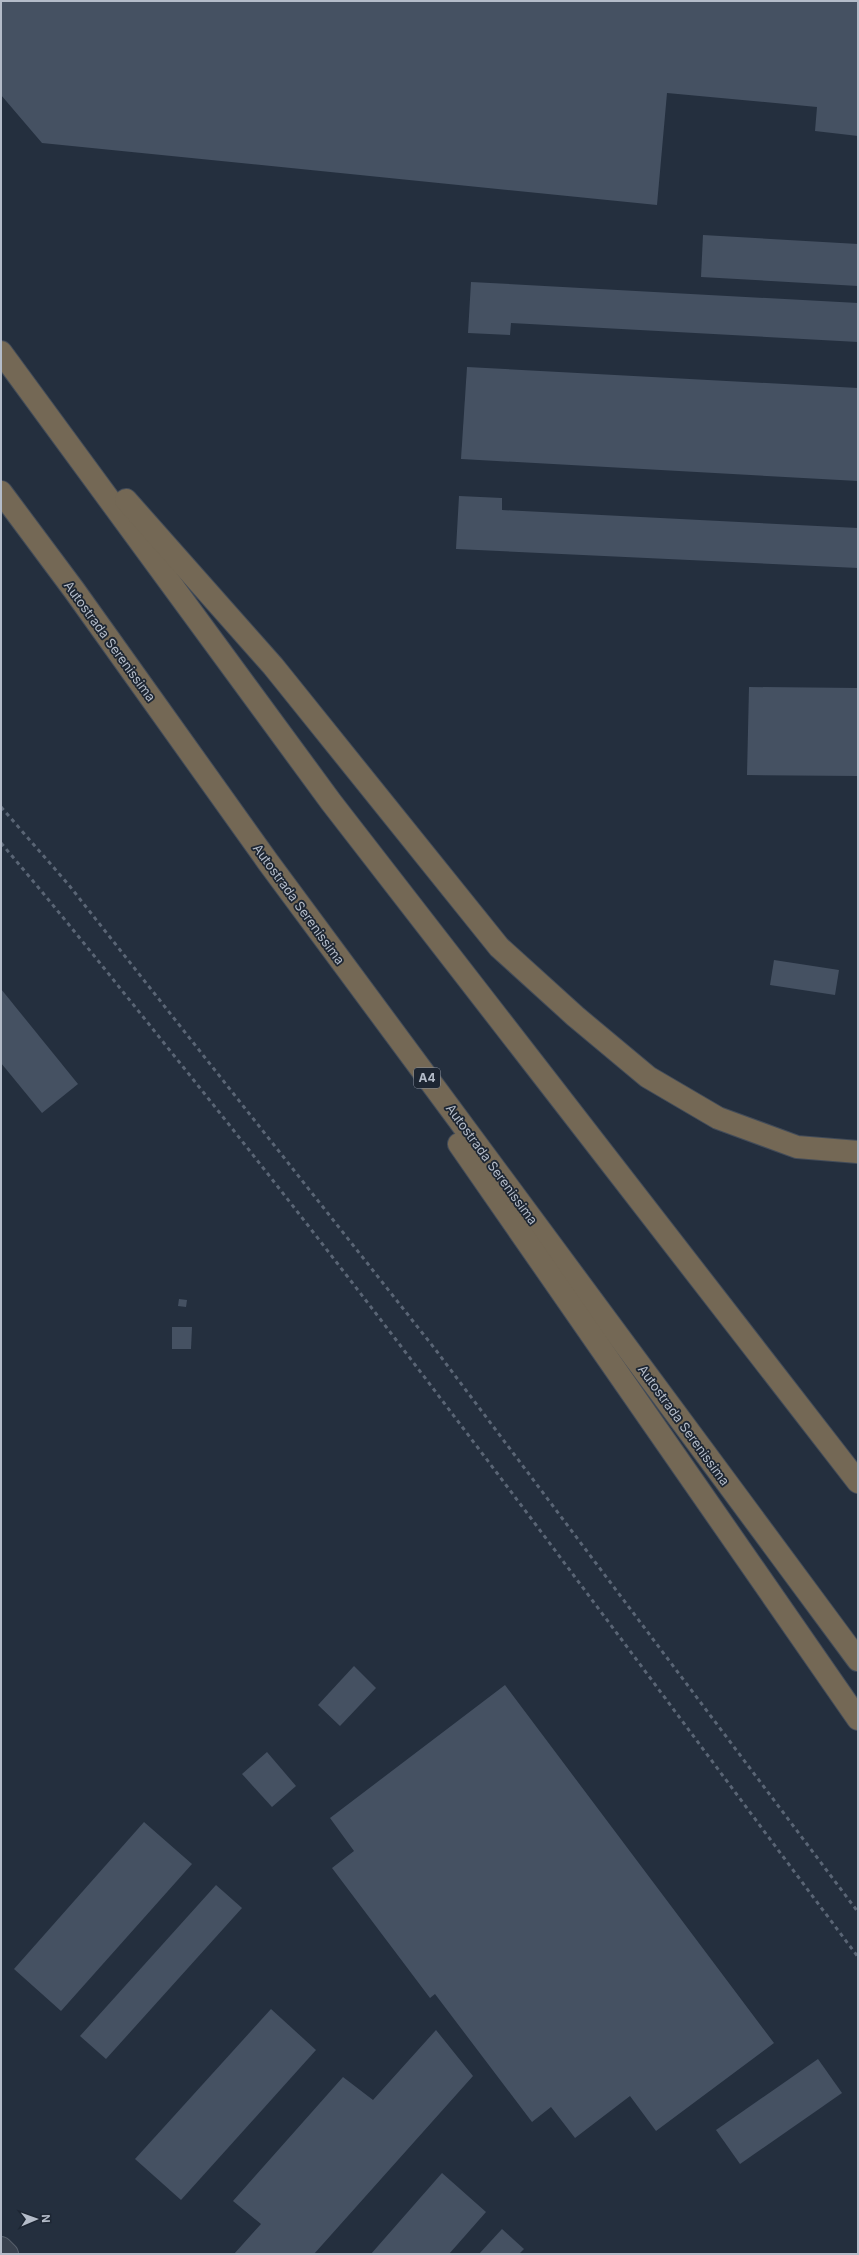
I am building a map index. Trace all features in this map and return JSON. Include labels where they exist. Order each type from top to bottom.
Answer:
[{"type":"highway","points":[[1,352],[331,802],[858,1482]]},
{"type":"highway","points":[[38,402],[273,666],[499,947],[575,1016],[648,1077],[718,1118],[797,1147],[858,1152]]},
{"type":"highway","name":"Autostrada Serenissima","points":[[1,492],[74,590],[268,862],[858,1660]]},
{"type":"highway","points":[[74,590],[858,1719]]},
{"type":"street","points":[[1,2248],[7,2254]]},
{"type":"building","points":[[1,1],[858,1],[858,136],[815,131],[817,107],[667,93],[657,205],[42,143],[1,95]]},
{"type":"building","points":[[703,235],[858,244],[858,286],[701,277]]},
{"type":"building","points":[[471,282],[858,303],[858,342],[511,323],[510,335],[468,333]]},
{"type":"building","points":[[467,367],[858,388],[858,481],[461,459]]},
{"type":"building","points":[[459,496],[502,498],[502,510],[858,528],[858,568],[456,549]]},
{"type":"building","points":[[749,687],[858,688],[858,776],[747,775]]},
{"type":"building","points":[[774,960],[839,970],[835,995],[770,985]]},
{"type":"building","points":[[1,989],[78,1084],[42,1113],[1,1063]]},
{"type":"building","points":[[179,1299],[187,1300],[186,1307],[178,1306]]},
{"type":"building","points":[[172,1327],[192,1327],[191,1349],[172,1349]]},
{"type":"building","points":[[354,1666],[376,1688],[340,1726],[318,1705]]},
{"type":"building","points":[[505,1685],[774,2043],[656,2131],[630,2096],[575,2138],[551,2107],[532,2122],[435,1994],[430,1998],[332,1868],[354,1851],[330,1818]]},
{"type":"building","points":[[267,1752],[296,1786],[272,1807],[242,1774]]},
{"type":"building","points":[[144,1822],[192,1864],[61,2011],[14,1969]]},
{"type":"building","points":[[216,1885],[242,1908],[106,2059],[80,2036]]},
{"type":"building","points":[[271,2009],[316,2050],[181,2200],[135,2159]]},
{"type":"building","points":[[436,2030],[473,2076],[314,2254],[234,2254],[261,2224],[233,2201],[343,2077],[373,2100]]},
{"type":"building","points":[[818,2059],[842,2093],[740,2164],[716,2130]]},
{"type":"building","points":[[442,2173],[486,2212],[449,2254],[371,2254]]},
{"type":"building","points":[[502,2229],[524,2249],[519,2254],[479,2254]]},
{"type":"railway","points":[[1,807],[68,884],[435,1349],[858,1912]]},
{"type":"railway","points":[[1,843],[71,927],[184,1068],[356,1287],[858,1957]]}]
